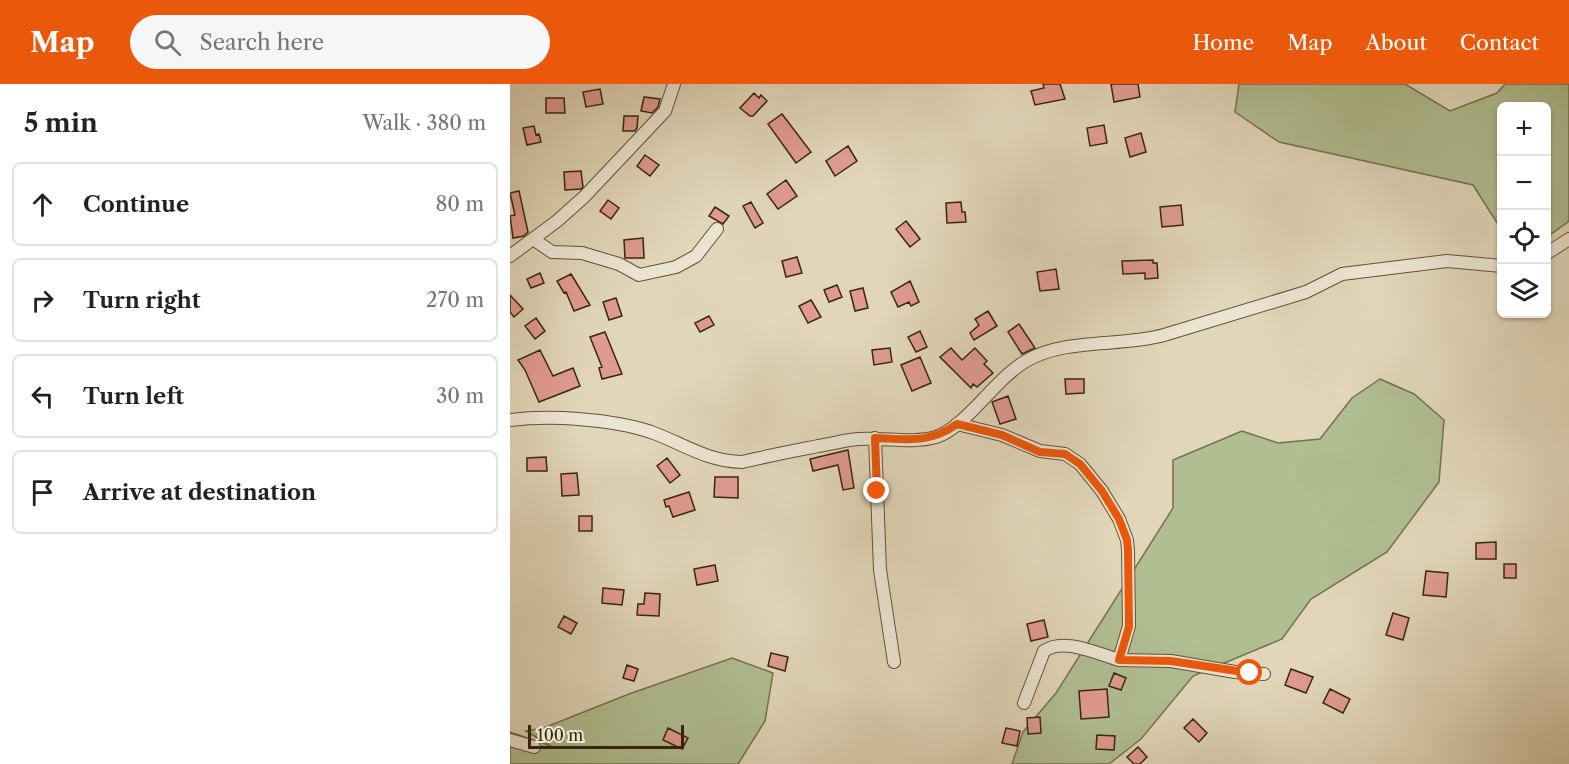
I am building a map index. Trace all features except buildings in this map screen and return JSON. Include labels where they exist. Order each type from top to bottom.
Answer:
[{"type":"street","points":[[510,256],[557,221],[584,197],[665,111],[674,84]]},
{"type":"street","points":[[533,239],[552,252],[582,253],[619,264],[639,275],[676,267],[696,256],[717,229]]},
{"type":"street","points":[[1551,251],[1569,239]]},
{"type":"street","points":[[510,420],[537,417],[596,421],[638,429],[672,440],[695,453],[726,461],[742,462],[856,439],[924,439],[936,436],[957,424],[1011,371],[1027,360],[1060,348],[1147,340],[1306,292],[1342,274],[1447,261],[1497,266]]},
{"type":"street","points":[[957,424],[1002,435],[1040,452],[1065,454],[1080,464],[1102,491],[1119,519],[1127,540],[1129,627],[1119,660]]},
{"type":"street","points":[[875,438],[880,570],[894,662]]},
{"type":"street","points":[[1024,703],[1044,651],[1048,649],[1069,647],[1119,660],[1171,661],[1235,672],[1264,674]]},
{"type":"street","points":[[510,740],[534,747]]},
{"type":"green space","points":[[1239,84],[1405,84],[1450,111],[1497,93],[1505,84],[1569,84],[1569,221],[1551,234],[1551,102],[1497,102],[1497,223],[1473,185],[1279,142],[1235,112]]},
{"type":"green space","points":[[1380,379],[1414,394],[1444,420],[1439,482],[1387,552],[1311,599],[1282,639],[1193,676],[1141,739],[1109,764],[1012,764],[1023,732],[1056,693],[1173,508],[1173,460],[1242,431],[1278,443],[1320,439],[1352,398]]},
{"type":"green space","points":[[732,658],[773,673],[765,721],[738,764],[510,764],[510,732],[551,746],[526,731],[546,727],[629,694]]},
{"type":"route","points":[[877,491],[875,438],[924,439],[946,432],[957,424],[1002,435],[1040,452],[1065,454],[1080,464],[1102,491],[1119,519],[1127,540],[1129,627],[1119,660],[1171,661],[1250,673]]}]
